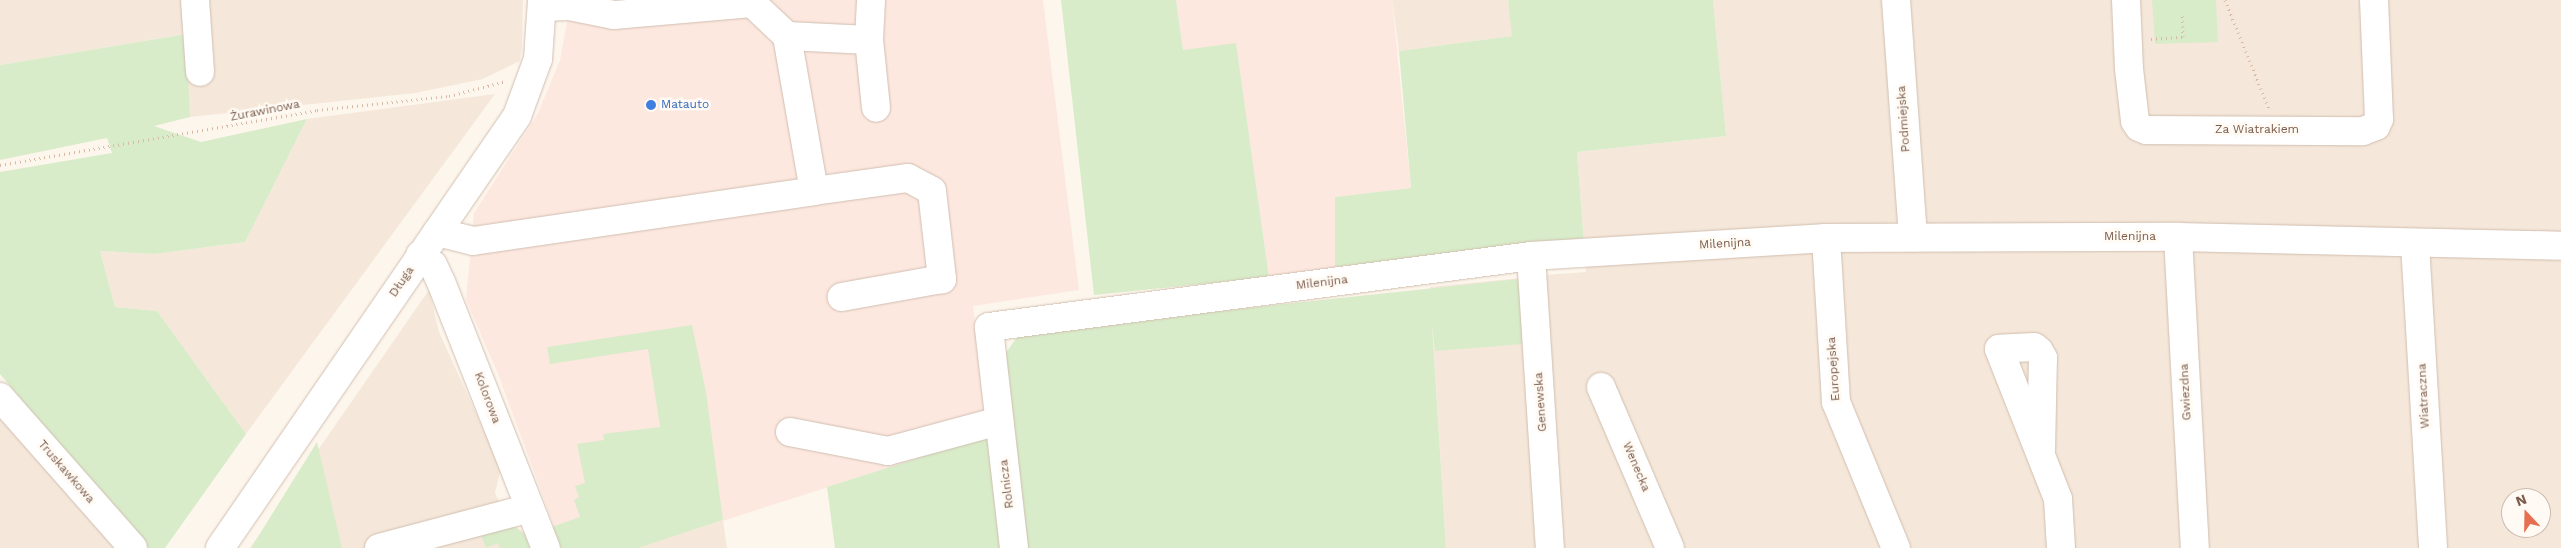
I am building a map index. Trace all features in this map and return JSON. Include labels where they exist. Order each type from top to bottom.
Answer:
[{"type":"street","points":[[195,0],[200,72]]},
{"type":"street","points":[[871,0],[869,40],[876,108]]},
{"type":"street","name":"Podmiejska","points":[[1896,0],[1913,237]]},
{"type":"street","name":"Za Wiatrakiem","points":[[2126,0],[2135,121],[2139,127],[2146,130],[2363,131],[2376,126],[2378,120],[2374,0]]},
{"type":"street","points":[[542,4],[569,6],[614,15],[752,3],[787,36],[814,192]]},
{"type":"street","name":"Długa","points":[[220,548],[513,122],[534,76],[540,45],[542,4]]},
{"type":"street","points":[[787,36],[869,40]]},
{"type":"street","points":[[437,232],[473,241],[908,178],[932,191],[942,279],[842,297]]},
{"type":"street","name":"Milenijna","points":[[999,421],[989,327],[1531,256],[1826,238],[1913,237],[2178,237],[2561,246]]},
{"type":"street","name":"Gwiezdna","points":[[2178,237],[2195,548]]},
{"type":"street","name":"Europejska","points":[[1826,238],[1836,402],[1896,548]]},
{"type":"street","name":"Wiatraczna","points":[[2415,244],[2433,548]]},
{"type":"street","name":"Kolorowa","points":[[420,255],[433,265],[438,273],[546,548]]},
{"type":"street","name":"Genewska","points":[[1531,256],[1550,548]]},
{"type":"street","name":"Wenecka","points":[[1601,387],[1670,548]]},
{"type":"street","name":"Truskawkowa","points":[[0,397],[133,548]]},
{"type":"street","points":[[790,432],[888,451],[999,421]]},
{"type":"street","name":"Rolnicza","points":[[999,421],[1014,548]]},
{"type":"street","points":[[2041,451],[2058,499],[2062,548]]},
{"type":"street","points":[[379,548],[530,508]]},
{"type":"path","points":[[2225,0],[2269,106],[2269,130]]},
{"type":"path","points":[[2128,40],[2183,37],[2182,14]]},
{"type":"path","name":"Żurawinowa","points":[[0,165],[316,110],[449,96],[534,76]]},
{"type":"shaded area","points":[[0,0],[523,0],[522,46],[520,61],[483,79],[415,93],[190,117],[185,34],[0,65]]},
{"type":"shaded area","points":[[568,0],[1043,0],[1079,290],[973,306],[988,436],[638,548],[562,548],[498,374],[466,300],[474,213],[538,113],[560,60],[568,17]]},
{"type":"shaded area","points":[[1176,0],[1392,0],[1411,188],[1335,197],[1335,270],[1269,277],[1236,44],[1183,50]]},
{"type":"shaded area","points":[[1392,0],[1508,0],[1513,36],[1399,51]]},
{"type":"shaded area","points":[[1713,0],[2561,0],[2561,548],[1562,548],[1545,275],[1586,272],[1577,152],[1726,136]]},
{"type":"shaded area","points":[[495,94],[246,434],[157,311],[115,307],[100,251],[155,254],[245,242],[307,119]]},
{"type":"shaded area","points":[[1520,278],[1538,548],[1446,548],[1430,287]]},
{"type":"shaded area","points":[[429,290],[439,332],[501,468],[495,493],[507,520],[526,534],[531,548],[250,548]]},
{"type":"shaded area","points":[[0,416],[119,548],[0,548]]},
{"type":"shaded area","points":[[723,520],[727,548],[638,548]]},
{"type":"green space","points":[[1061,0],[1176,0],[1183,50],[1236,43],[1269,277],[1094,295]]},
{"type":"green space","points":[[1508,0],[1713,0],[1726,136],[1577,152],[1584,244],[1335,270],[1335,197],[1411,188],[1399,51],[1512,36]]},
{"type":"green space","points":[[2152,0],[2216,0],[2218,42],[2155,44]]},
{"type":"green space","points":[[186,34],[190,117],[154,126],[201,142],[307,119],[245,242],[155,254],[100,251],[115,307],[157,311],[246,434],[165,548],[146,548],[0,374],[0,172],[112,153],[107,138],[0,160],[0,65]]},
{"type":"green space","points":[[1519,279],[1523,344],[1435,351],[1432,324],[1446,548],[1028,548],[1002,358],[1021,332]]},
{"type":"green space","points":[[692,325],[706,392],[723,520],[638,548],[561,548],[552,527],[580,517],[574,500],[579,497],[575,486],[585,483],[577,444],[604,440],[603,434],[660,427],[648,349],[550,364],[547,347]]},
{"type":"green space","points":[[988,436],[1000,548],[835,548],[827,487]]},
{"type":"green space","points":[[317,442],[342,548],[251,548]]},
{"type":"green space","points":[[507,521],[525,535],[530,548],[500,548],[498,543],[486,548],[478,527]]},
{"type":"place","name":"Matauto","points":[[651,105]]}]
